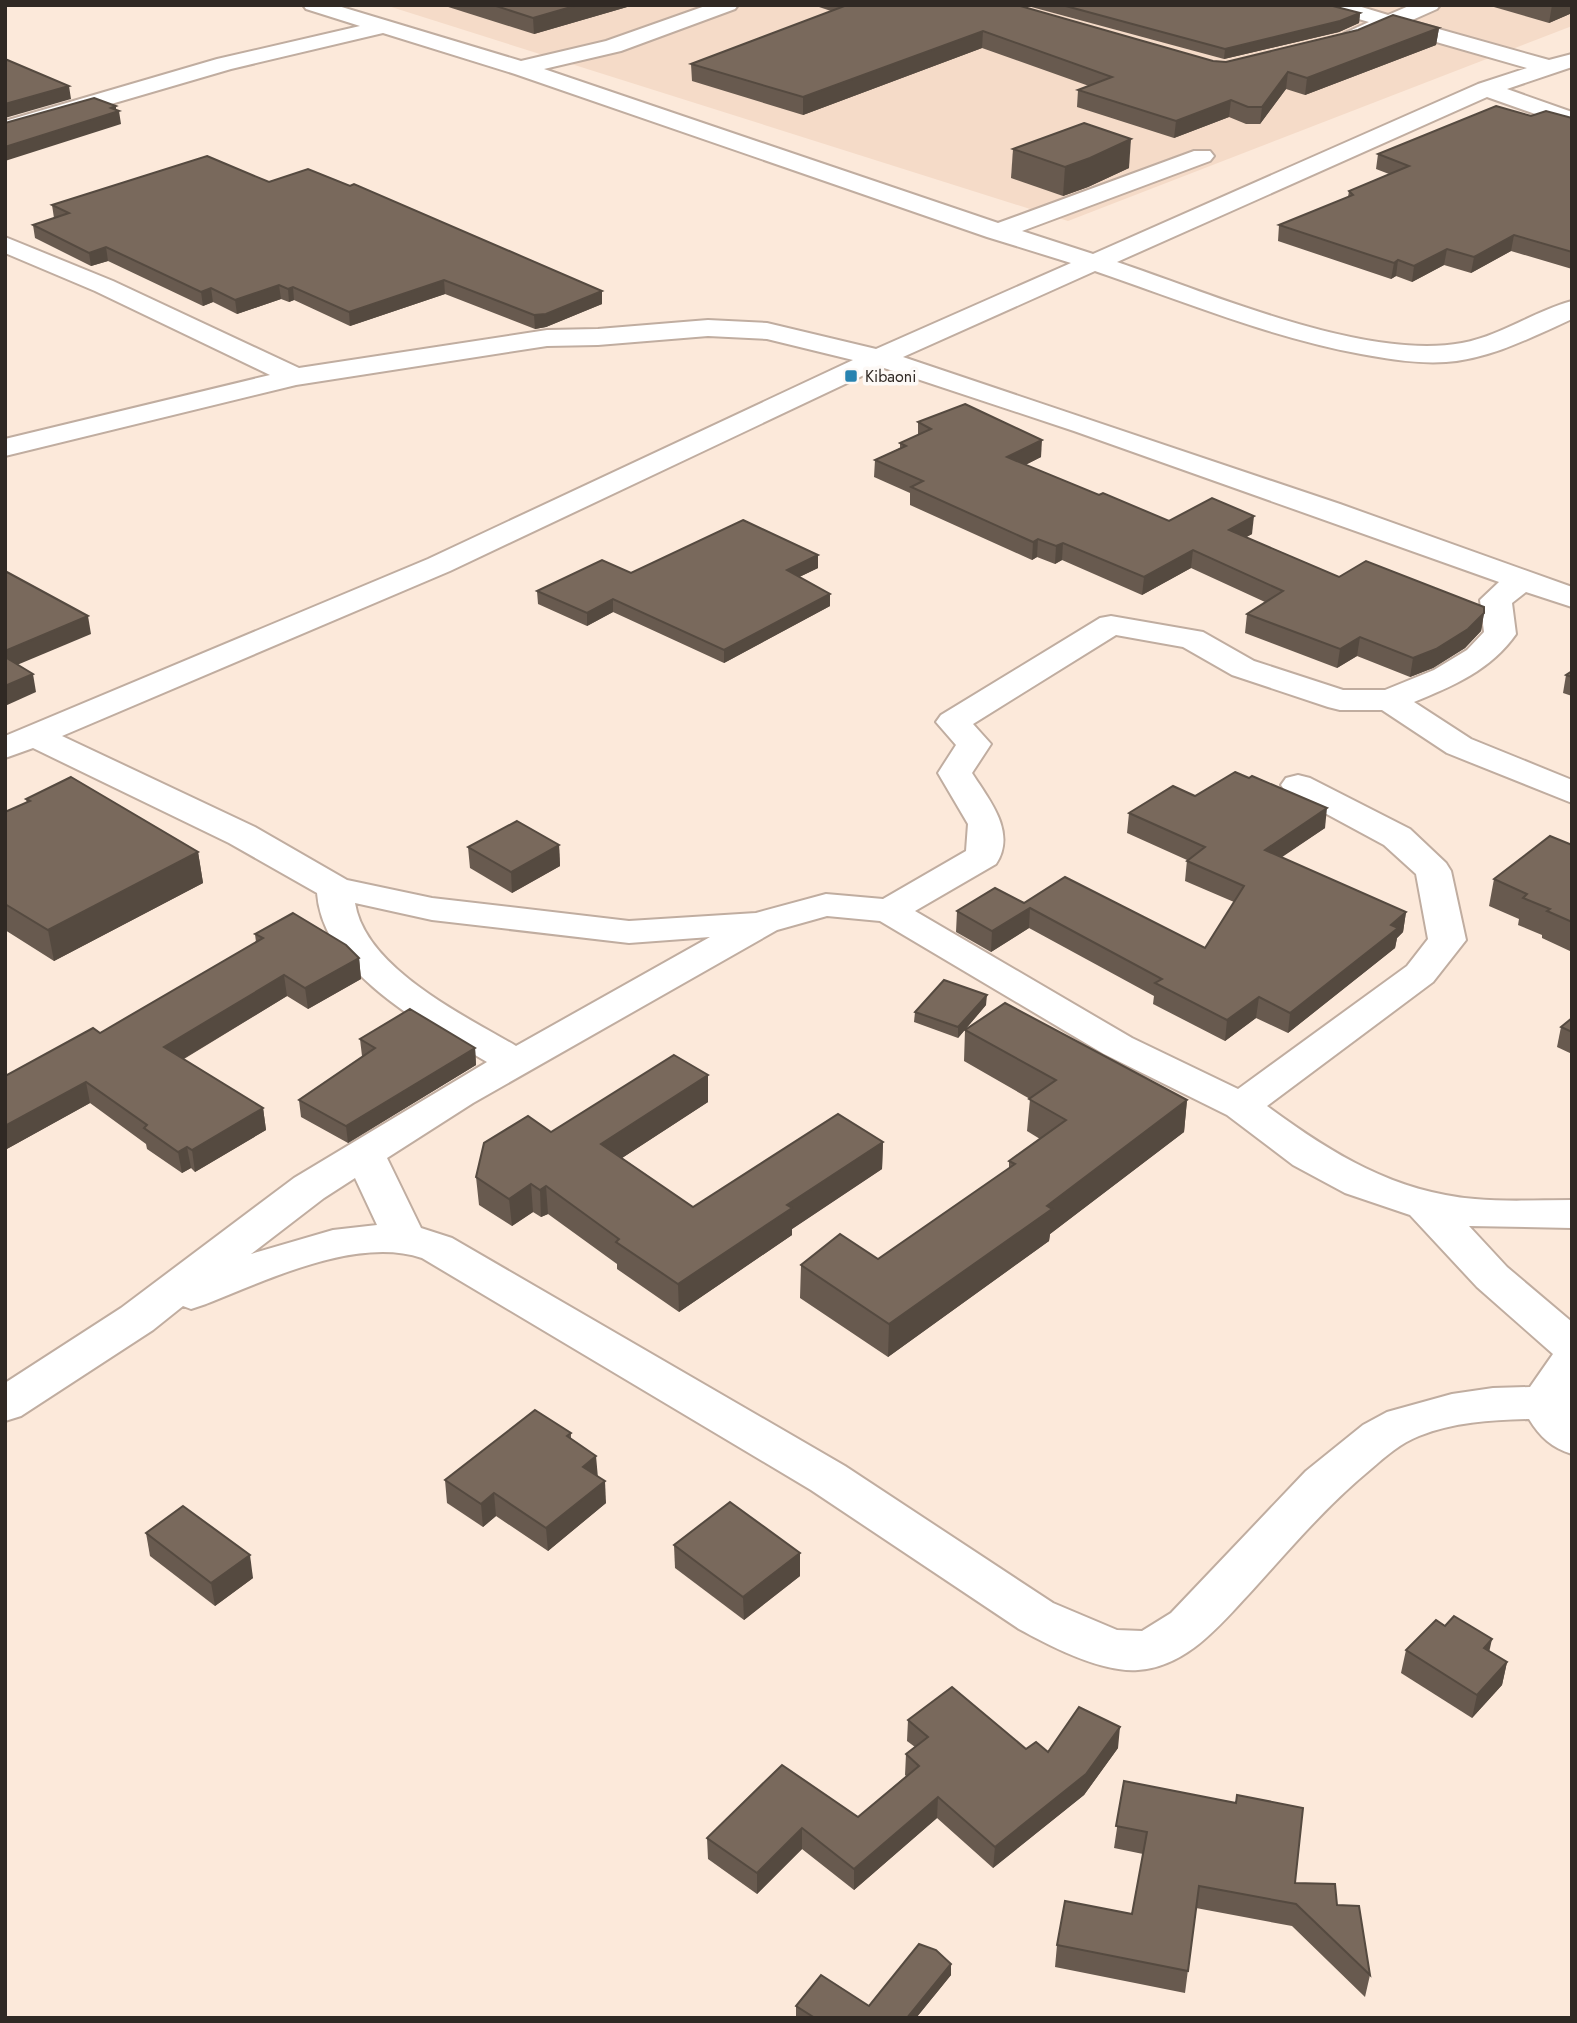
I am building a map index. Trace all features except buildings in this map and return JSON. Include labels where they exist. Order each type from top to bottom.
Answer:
[{"type":"street","points":[[313,5],[519,68],[996,232],[1278,324],[1344,342],[1428,355],[1480,347],[1572,309]]},
{"type":"street","points":[[519,68],[613,46],[728,5]]},
{"type":"street","points":[[1331,5],[1481,49],[1562,64]]},
{"type":"street","points":[[1335,42],[1430,5]]},
{"type":"street","points":[[5,128],[225,64],[383,27]]},
{"type":"street","points":[[1458,60],[1481,49]]},
{"type":"street","points":[[20,742],[439,565],[879,358],[1486,89],[1562,64]]},
{"type":"street","points":[[1486,89],[1572,120]]},
{"type":"street","points":[[996,232],[1135,183],[1202,156]]},
{"type":"street","points":[[9,249],[104,286],[296,377]]},
{"type":"street","points":[[5,448],[296,377],[547,338],[598,337],[708,328],[767,331],[879,358],[1292,496],[1572,598]]},
{"type":"street","points":[[889,911],[983,856],[986,824],[955,773],[974,744],[953,722],[1111,625],[1192,639],[1243,667],[1340,699],[1389,700],[1446,677],[1478,657],[1500,634],[1496,600],[1521,580]]},
{"type":"street","points":[[1389,700],[1459,746],[1572,793]]},
{"type":"street","points":[[20,742],[242,835],[335,888],[432,909],[629,932],[764,922],[826,905],[889,911],[1118,1046],[1241,1106],[1308,1156],[1360,1183],[1425,1205],[1475,1213],[1572,1214]]},
{"type":"street","points":[[1241,1106],[1420,974],[1447,940],[1433,872],[1397,837],[1298,785]]},
{"type":"street","points":[[335,888],[339,917],[353,941],[385,977],[427,1009],[515,1062]]},
{"type":"street","points":[[5,1405],[137,1319],[270,1216],[364,1153],[515,1062],[764,922]]},
{"type":"street","points":[[364,1153],[404,1237]]},
{"type":"street","points":[[1425,1205],[1492,1277],[1572,1346]]},
{"type":"street","points":[[137,1319],[225,1278],[315,1247],[365,1239],[404,1237],[459,1259],[591,1340],[828,1478],[1036,1616],[1114,1649],[1139,1651],[1157,1646],[1188,1627],[1323,1483],[1379,1437],[1403,1424],[1452,1410],[1493,1404],[1560,1420],[1558,1376],[1572,1361]]},
{"type":"shaded area","points":[[385,5],[1572,5],[1572,26],[1068,221]]},
{"type":"place","name":"Kibaoni","points":[[851,376]]}]
